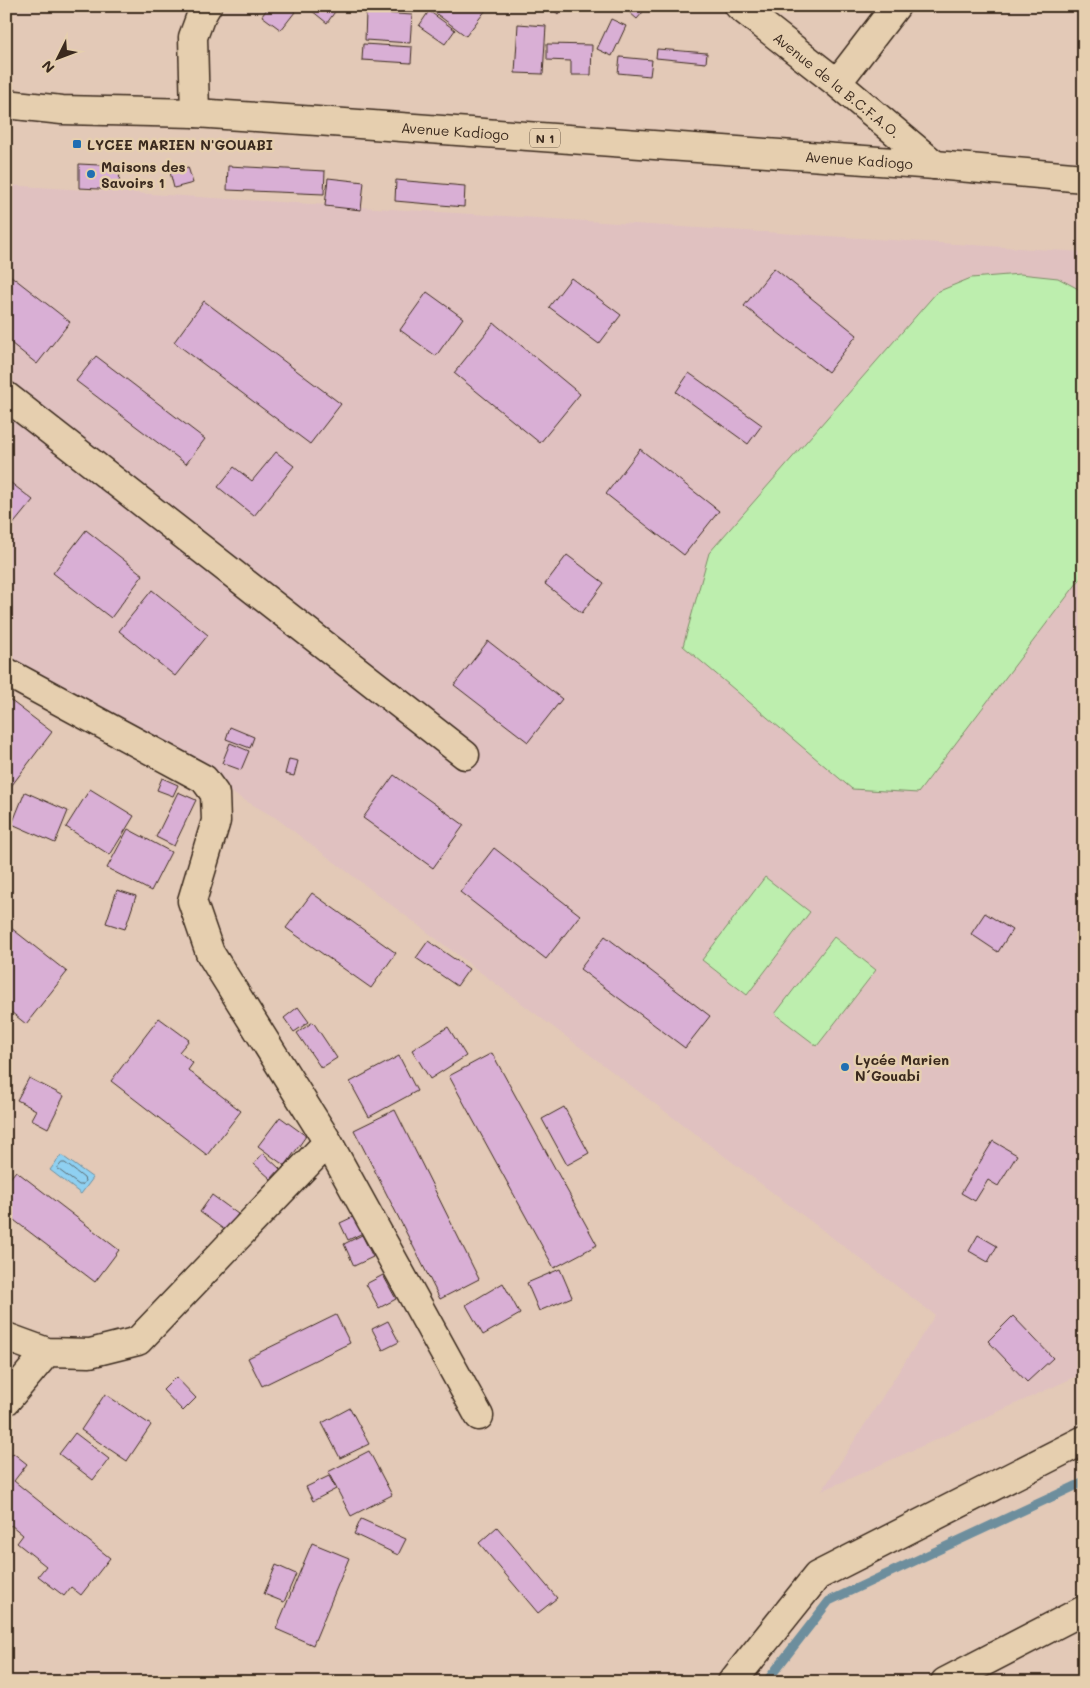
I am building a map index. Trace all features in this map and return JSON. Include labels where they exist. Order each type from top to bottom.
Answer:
[{"type":"main road","points":[[195,113],[193,38],[200,18],[207,6]]},
{"type":"main road","name":"Avenue de la B.C.F.A.O.","points":[[739,6],[837,83],[935,165]]},
{"type":"main road","points":[[837,83],[896,6]]},
{"type":"main road","name":"Avenue Kadiogo","points":[[6,104],[62,110],[195,113],[935,165],[1084,178]]},
{"type":"main road","points":[[6,396],[465,755]]},
{"type":"main road","points":[[6,672],[204,779],[215,794],[216,821],[192,901],[210,953],[250,1014],[328,1142],[479,1416]]},
{"type":"main road","points":[[6,1337],[47,1352],[90,1353],[138,1341],[328,1142]]},
{"type":"main road","points":[[6,1401],[47,1352]]},
{"type":"main road","points":[[732,1682],[817,1576],[1084,1440]]},
{"type":"main road","points":[[945,1682],[1084,1610]]},
{"type":"shaded area","name":"Lycée Marien N´Gouabi","points":[[6,185],[1084,252],[1084,1373],[822,1491],[935,1315],[276,818],[6,665]]},
{"type":"green space","points":[[1020,274],[1058,278],[1084,292],[1084,574],[918,793],[852,789],[683,646],[709,553],[937,292],[971,278]]},
{"type":"green space","points":[[765,877],[810,912],[747,995],[702,960]]},
{"type":"green space","points":[[834,937],[876,970],[817,1046],[775,1014]]},
{"type":"water","points":[[61,1155],[93,1178],[81,1194],[50,1170]]},
{"type":"building","points":[[269,6],[287,6],[295,12],[281,30],[262,16]]},
{"type":"building","points":[[306,6],[339,6],[327,23]]},
{"type":"building","points":[[426,6],[489,6],[466,36]]},
{"type":"building","points":[[549,6],[564,6],[558,14]]},
{"type":"building","points":[[622,6],[648,6],[637,19]]},
{"type":"building","points":[[429,11],[455,30],[445,44],[419,26]]},
{"type":"building","points":[[366,12],[412,15],[410,43],[365,40]]},
{"type":"building","points":[[611,19],[626,26],[612,56],[597,49]]},
{"type":"building","points":[[518,24],[546,26],[543,74],[515,73]]},
{"type":"building","points":[[363,44],[412,47],[411,63],[362,60]]},
{"type":"building","points":[[547,44],[592,45],[591,75],[571,75],[571,61],[547,60]]},
{"type":"building","points":[[657,49],[707,53],[706,63],[656,58]]},
{"type":"building","points":[[620,57],[652,60],[650,76],[618,73]]},
{"type":"building","points":[[79,164],[120,166],[119,190],[79,188]]},
{"type":"building","points":[[228,166],[325,171],[324,194],[227,190]]},
{"type":"building","points":[[188,167],[193,183],[174,188],[170,172]]},
{"type":"building","points":[[328,178],[364,182],[361,210],[325,206]]},
{"type":"building","points":[[396,180],[465,186],[464,207],[395,201]]},
{"type":"building","points":[[774,268],[857,335],[828,372],[744,306]]},
{"type":"building","points":[[6,272],[70,322],[37,364],[6,339]]},
{"type":"building","points":[[571,278],[621,315],[599,344],[549,307]]},
{"type":"building","points":[[427,292],[463,318],[436,356],[400,330]]},
{"type":"building","points":[[204,301],[341,404],[310,444],[174,342]]},
{"type":"building","points":[[494,323],[580,394],[540,443],[454,373]]},
{"type":"building","points":[[96,356],[205,439],[186,464],[76,381]]},
{"type":"building","points":[[689,373],[762,425],[748,444],[676,392]]},
{"type":"building","points":[[640,449],[719,511],[684,555],[606,494]]},
{"type":"building","points":[[276,452],[294,466],[254,516],[218,487],[234,467],[252,481]]},
{"type":"building","points":[[6,479],[33,500],[6,533]]},
{"type":"building","points":[[86,530],[143,575],[111,618],[53,573]]},
{"type":"building","points":[[567,555],[604,583],[582,613],[545,584]]},
{"type":"building","points":[[152,590],[208,635],[175,676],[119,631]]},
{"type":"building","points":[[488,641],[562,699],[528,742],[454,685]]},
{"type":"building","points":[[6,697],[52,732],[6,793]]},
{"type":"building","points":[[230,727],[254,737],[250,748],[226,739]]},
{"type":"building","points":[[230,743],[249,751],[241,770],[222,763]]},
{"type":"building","points":[[289,759],[298,761],[294,776],[285,774]]},
{"type":"building","points":[[394,775],[464,825],[433,868],[363,818]]},
{"type":"building","points":[[162,778],[178,785],[173,796],[157,790]]},
{"type":"building","points":[[90,789],[134,816],[110,855],[66,827]]},
{"type":"building","points":[[25,792],[68,811],[55,843],[12,824]]},
{"type":"building","points":[[178,792],[196,800],[174,846],[156,837]]},
{"type":"building","points":[[128,829],[171,852],[151,891],[107,868]]},
{"type":"building","points":[[494,848],[580,915],[546,959],[460,892]]},
{"type":"building","points":[[117,890],[136,896],[125,929],[106,923]]},
{"type":"building","points":[[312,893],[396,953],[371,988],[286,928]]},
{"type":"building","points":[[985,913],[1012,930],[998,952],[971,934]]},
{"type":"building","points":[[6,924],[67,972],[26,1024],[6,1008]]},
{"type":"building","points":[[605,936],[710,1016],[685,1048],[580,969]]},
{"type":"building","points":[[428,941],[469,969],[457,986],[416,958]]},
{"type":"building","points":[[298,1007],[309,1022],[294,1032],[284,1018]]},
{"type":"building","points":[[159,1018],[189,1040],[179,1052],[193,1063],[188,1070],[241,1111],[207,1155],[111,1081]]},
{"type":"building","points":[[313,1022],[337,1058],[321,1068],[297,1033]]},
{"type":"building","points":[[448,1027],[466,1056],[430,1079],[412,1050]]},
{"type":"building","points":[[492,1053],[597,1245],[554,1268],[449,1076]]},
{"type":"building","points":[[399,1056],[417,1091],[369,1117],[350,1082]]},
{"type":"building","points":[[29,1078],[64,1096],[48,1128],[31,1119],[36,1110],[17,1100]]},
{"type":"building","points":[[564,1107],[589,1153],[567,1165],[542,1119]]},
{"type":"building","points":[[395,1110],[479,1279],[440,1299],[354,1130]]},
{"type":"building","points":[[280,1117],[306,1136],[285,1166],[258,1146]]},
{"type":"building","points":[[993,1141],[1017,1155],[998,1186],[988,1180],[975,1201],[961,1193]]},
{"type":"building","points":[[263,1153],[280,1169],[271,1179],[254,1164]]},
{"type":"building","points":[[16,1171],[119,1250],[95,1282],[6,1214],[6,1183]]},
{"type":"building","points":[[212,1195],[238,1214],[226,1231],[200,1212]]},
{"type":"building","points":[[355,1216],[363,1233],[348,1240],[340,1223]]},
{"type":"building","points":[[362,1235],[373,1257],[354,1266],[344,1244]]},
{"type":"building","points":[[978,1235],[997,1246],[988,1262],[969,1251]]},
{"type":"building","points":[[560,1269],[572,1297],[539,1311],[527,1283]]},
{"type":"building","points":[[383,1275],[396,1299],[379,1308],[366,1284]]},
{"type":"building","points":[[503,1283],[520,1314],[483,1335],[466,1305]]},
{"type":"building","points":[[336,1315],[350,1343],[262,1386],[248,1358]]},
{"type":"building","points":[[1013,1316],[1053,1358],[1027,1382],[988,1341]]},
{"type":"building","points":[[388,1321],[399,1342],[383,1350],[372,1329]]},
{"type":"building","points":[[176,1377],[196,1398],[183,1411],[163,1390]]},
{"type":"building","points":[[105,1394],[151,1425],[127,1461],[81,1430]]},
{"type":"building","points":[[350,1408],[369,1444],[340,1458],[322,1423]]},
{"type":"building","points":[[75,1433],[109,1459],[93,1480],[59,1454]]},
{"type":"building","points":[[369,1451],[392,1495],[351,1516],[328,1472]]},
{"type":"building","points":[[13,1453],[27,1464],[14,1481],[110,1558],[81,1595],[71,1587],[64,1596],[38,1576],[46,1566],[17,1543],[23,1535],[11,1525],[6,1531],[6,1462]]},
{"type":"building","points":[[329,1476],[336,1489],[313,1501],[306,1487]]},
{"type":"building","points":[[361,1519],[406,1539],[398,1555],[354,1534]]},
{"type":"building","points":[[497,1527],[557,1598],[538,1613],[479,1543]]},
{"type":"building","points":[[312,1543],[349,1558],[313,1645],[276,1629]]},
{"type":"building","points":[[276,1565],[296,1574],[284,1602],[264,1594]]},
{"type":"waterway","points":[[766,1682],[829,1601],[1084,1482]]},
{"type":"place","name":"LYCEE MARIEN N'GOUABI","points":[[77,144]]},
{"type":"place","name":"Maisons des Savoirs 1","points":[[91,174]]},
{"type":"place","name":"Lycée Marien N´Gouabi","points":[[845,1067]]}]
